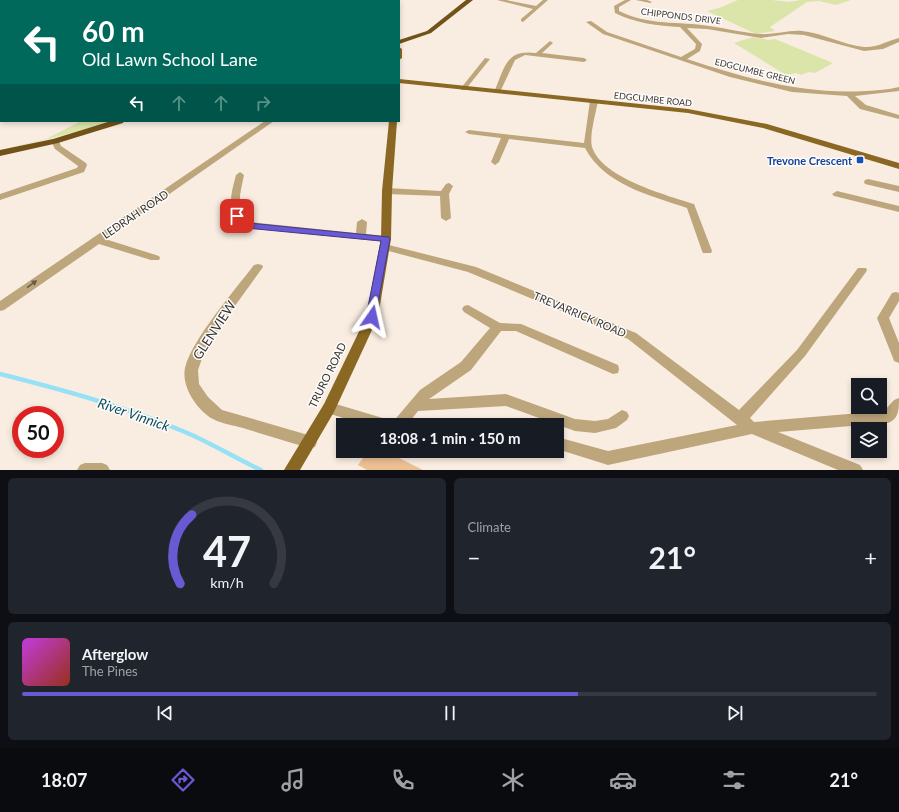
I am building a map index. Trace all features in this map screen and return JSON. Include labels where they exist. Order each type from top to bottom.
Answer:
[{"type":"highway","points":[[400,42],[429,32],[470,0]]},
{"type":"highway","points":[[0,157],[117,122]]},
{"type":"highway","points":[[0,153],[50,142]]},
{"type":"main road","name":"EDGCUMBE ROAD","points":[[400,81],[463,89],[688,111],[764,126],[899,166]]},
{"type":"main road","name":"TRURO ROAD","points":[[294,467],[310,442],[328,408],[372,317],[385,243],[387,191],[393,122]]},
{"type":"street","points":[[499,0],[536,8]]},
{"type":"street","points":[[523,20],[546,0]]},
{"type":"street","name":"CHIPPONDS DRIVE","points":[[629,0],[619,4],[616,7],[616,12],[629,18],[663,25],[707,27],[760,36],[788,32],[804,33],[856,50],[874,50],[899,40]]},
{"type":"street","name":"CHIPPONDS DRIVE","points":[[638,0],[650,2]]},
{"type":"street","name":"EDGCUMBE GREEN","points":[[589,22],[605,33],[732,76],[792,90],[849,94],[892,91],[899,89]]},
{"type":"street","points":[[682,26],[700,44],[698,50],[682,59]]},
{"type":"street","points":[[537,55],[550,43]]},
{"type":"street","points":[[497,92],[512,59],[524,53],[584,60]]},
{"type":"street","points":[[463,89],[487,59]]},
{"type":"street","points":[[849,94],[863,107],[899,117]]},
{"type":"street","points":[[594,101],[588,146],[599,165],[632,186],[691,206],[707,251]]},
{"type":"street","name":"LEDRAH ROAD","points":[[0,307],[269,122]]},
{"type":"street","points":[[469,132],[588,146]]},
{"type":"street","points":[[494,162],[506,136]]},
{"type":"street","points":[[0,197],[81,170],[83,165],[50,142]]},
{"type":"street","name":"TREVARRICK ROAD","points":[[240,175],[234,199],[235,209],[240,222],[246,225],[360,236],[472,269],[632,336],[746,424],[855,470]]},
{"type":"street","points":[[868,182],[899,190]]},
{"type":"street","points":[[446,218],[444,194],[449,186]]},
{"type":"street","points":[[387,191],[444,194]]},
{"type":"street","points":[[837,194],[899,209]]},
{"type":"street","points":[[360,236],[362,222]]},
{"type":"street","points":[[97,240],[155,258]]},
{"type":"street","name":"GLENVIEW","points":[[258,267],[198,353],[191,370],[193,380],[201,401],[218,415],[310,442]]},
{"type":"street","points":[[746,424],[801,353],[862,270]]},
{"type":"street","points":[[899,297],[896,296],[883,318],[899,358]]},
{"type":"street","points":[[468,309],[498,327],[517,327],[613,369]]},
{"type":"street","points":[[404,418],[425,394],[466,366],[498,327]]},
{"type":"street","points":[[414,406],[506,400],[575,425],[595,427],[611,424],[622,416]]},
{"type":"street","points":[[564,445],[608,458],[746,424],[888,417],[899,405]]},
{"type":"street","points":[[328,408],[362,418]]},
{"type":"street","points":[[85,470],[102,470]]},
{"type":"green space","points":[[738,0],[772,0],[789,2],[801,0],[851,0],[836,5],[819,1],[807,2],[770,27],[775,31],[756,34],[707,11]]},
{"type":"green space","points":[[753,37],[769,40],[775,39],[833,63],[815,73],[809,72],[801,75],[796,73],[786,75],[734,43]]},
{"type":"green space","points":[[79,122],[108,122],[79,131],[0,151],[46,139]]},
{"type":"building","points":[[363,458],[399,458],[423,470],[367,470],[358,465]]},
{"type":"waterway","name":"River Vinnick","points":[[0,374],[71,393],[163,423],[195,436],[261,470]]},
{"type":"place","name":"Trevone Crescent","points":[[860,160]]},
{"type":"route","points":[[237,216],[240,222],[246,225],[386,239],[372,317]]}]
